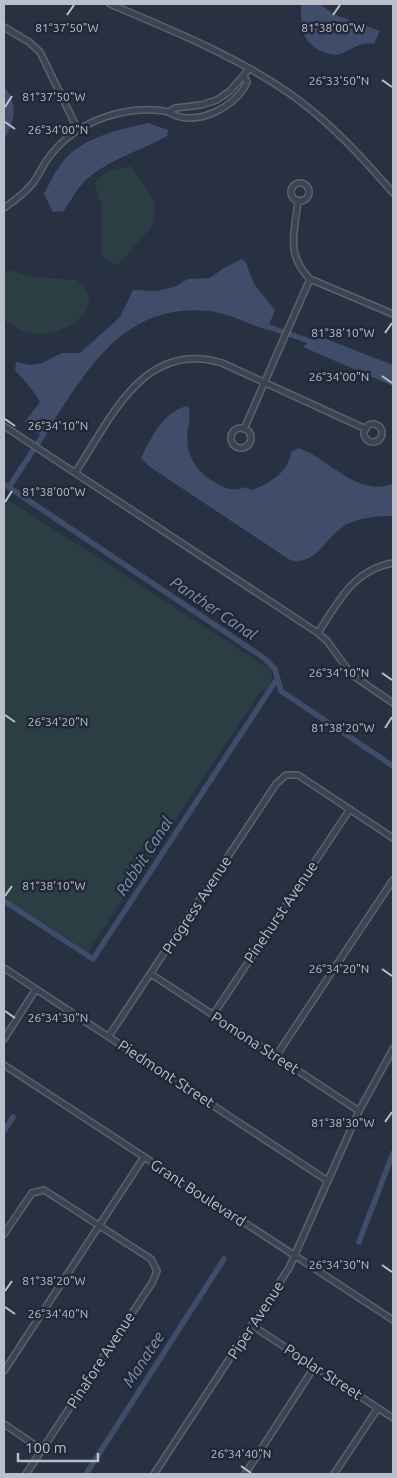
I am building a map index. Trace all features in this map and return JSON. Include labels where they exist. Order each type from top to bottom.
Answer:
[{"type":"street","points":[[110,4],[195,41],[249,69],[290,94],[348,143],[393,193]]},
{"type":"street","points":[[4,27],[35,46],[40,52],[78,130]]},
{"type":"street","points":[[169,112],[175,108],[201,105],[224,95],[249,69]]},
{"type":"street","points":[[4,208],[27,190],[52,152],[78,130],[128,110],[147,108],[169,112],[182,117],[203,115],[222,110],[236,100],[247,82],[244,76]]},
{"type":"street","points":[[201,105],[203,115]]},
{"type":"street","points":[[298,200],[292,251],[297,264],[310,279],[393,314]]},
{"type":"street","points":[[244,429],[310,279]]},
{"type":"street","points":[[75,473],[133,387],[147,373],[176,360],[201,358],[222,363],[366,429]]},
{"type":"street","points":[[4,426],[318,633],[327,640],[352,675],[393,703]]},
{"type":"street","points":[[318,633],[349,586],[356,579],[374,567],[393,563]]},
{"type":"street","name":"Progress Avenue","points":[[109,1036],[276,784],[286,775],[298,776],[350,810]]},
{"type":"street","points":[[350,810],[393,838]]},
{"type":"street","name":"Pinehurst Avenue","points":[[213,1015],[350,810]]},
{"type":"street","points":[[276,1056],[393,880]]},
{"type":"street","name":"Piedmont Street","points":[[4,968],[328,1181]]},
{"type":"street","name":"Pomona Street","points":[[151,974],[358,1111]]},
{"type":"street","points":[[4,1039],[36,989]]},
{"type":"street","name":"Piper Avenue","points":[[154,1474],[253,1326],[296,1257],[358,1111],[393,1050]]},
{"type":"street","name":"Grant Boulevard","points":[[4,1065],[393,1320]]},
{"type":"street","points":[[4,1371],[144,1157]]},
{"type":"street","points":[[4,1234],[26,1200],[37,1190],[50,1192],[100,1224]]},
{"type":"street","name":"Pinafore Avenue","points":[[26,1474],[152,1283],[157,1271],[151,1259],[100,1224]]},
{"type":"street","name":"Poplar Street","points":[[253,1326],[393,1418]]},
{"type":"street","points":[[245,1474],[315,1366]]},
{"type":"street","points":[[334,1474],[378,1408]]},
{"type":"street","points":[[4,1424],[42,1450]]},
{"type":"green space","points":[[131,166],[150,194],[156,211],[149,229],[126,257],[116,265],[102,257],[101,205],[94,183],[108,171]]},
{"type":"green space","points":[[10,270],[33,277],[77,280],[85,288],[89,297],[89,306],[78,320],[61,330],[38,334],[23,331],[4,320],[4,271]]},
{"type":"green space","points":[[4,497],[271,670],[272,680],[270,686],[261,691],[88,952],[4,898]]},
{"type":"water","points":[[301,4],[320,4],[333,14],[380,31],[374,44],[361,45],[335,55],[324,52],[313,46],[305,37],[302,26]]},
{"type":"water","points":[[4,86],[12,100],[14,113],[11,126],[4,140]]},
{"type":"water","points":[[148,123],[168,130],[167,136],[113,162],[93,174],[81,185],[64,211],[53,212],[44,194],[55,173],[67,157],[87,142],[111,132]]},
{"type":"water","points":[[242,259],[246,263],[254,284],[275,310],[267,330],[231,316],[209,311],[178,311],[152,318],[129,330],[109,347],[91,367],[44,436],[30,430],[25,422],[40,402],[15,370],[16,362],[31,365],[42,363],[62,353],[80,353],[120,317],[133,290],[156,291],[174,287],[188,279],[210,278]]},
{"type":"water","points":[[316,335],[393,365],[393,386],[303,347]]},
{"type":"water","points":[[188,406],[190,414],[187,438],[193,461],[202,473],[219,485],[230,489],[245,487],[251,490],[264,485],[282,471],[290,459],[291,452],[298,448],[310,453],[355,481],[379,487],[393,484],[393,516],[370,517],[347,524],[333,535],[314,555],[299,561],[290,560],[150,467],[141,458],[154,434],[165,419],[172,413]]},
{"type":"waterway","points":[[263,325],[315,343]]},
{"type":"waterway","points":[[9,487],[45,432]]},
{"type":"waterway","name":"Panther Canal","points":[[4,484],[264,658],[275,669],[281,691],[393,766]]},
{"type":"waterway","name":"Rabbit Canal","points":[[4,901],[93,959],[277,679]]},
{"type":"waterway","points":[[4,1131],[13,1117]]},
{"type":"waterway","points":[[359,1242],[393,1153]]},
{"type":"waterway","name":"Manatee","points":[[86,1474],[224,1259]]}]
